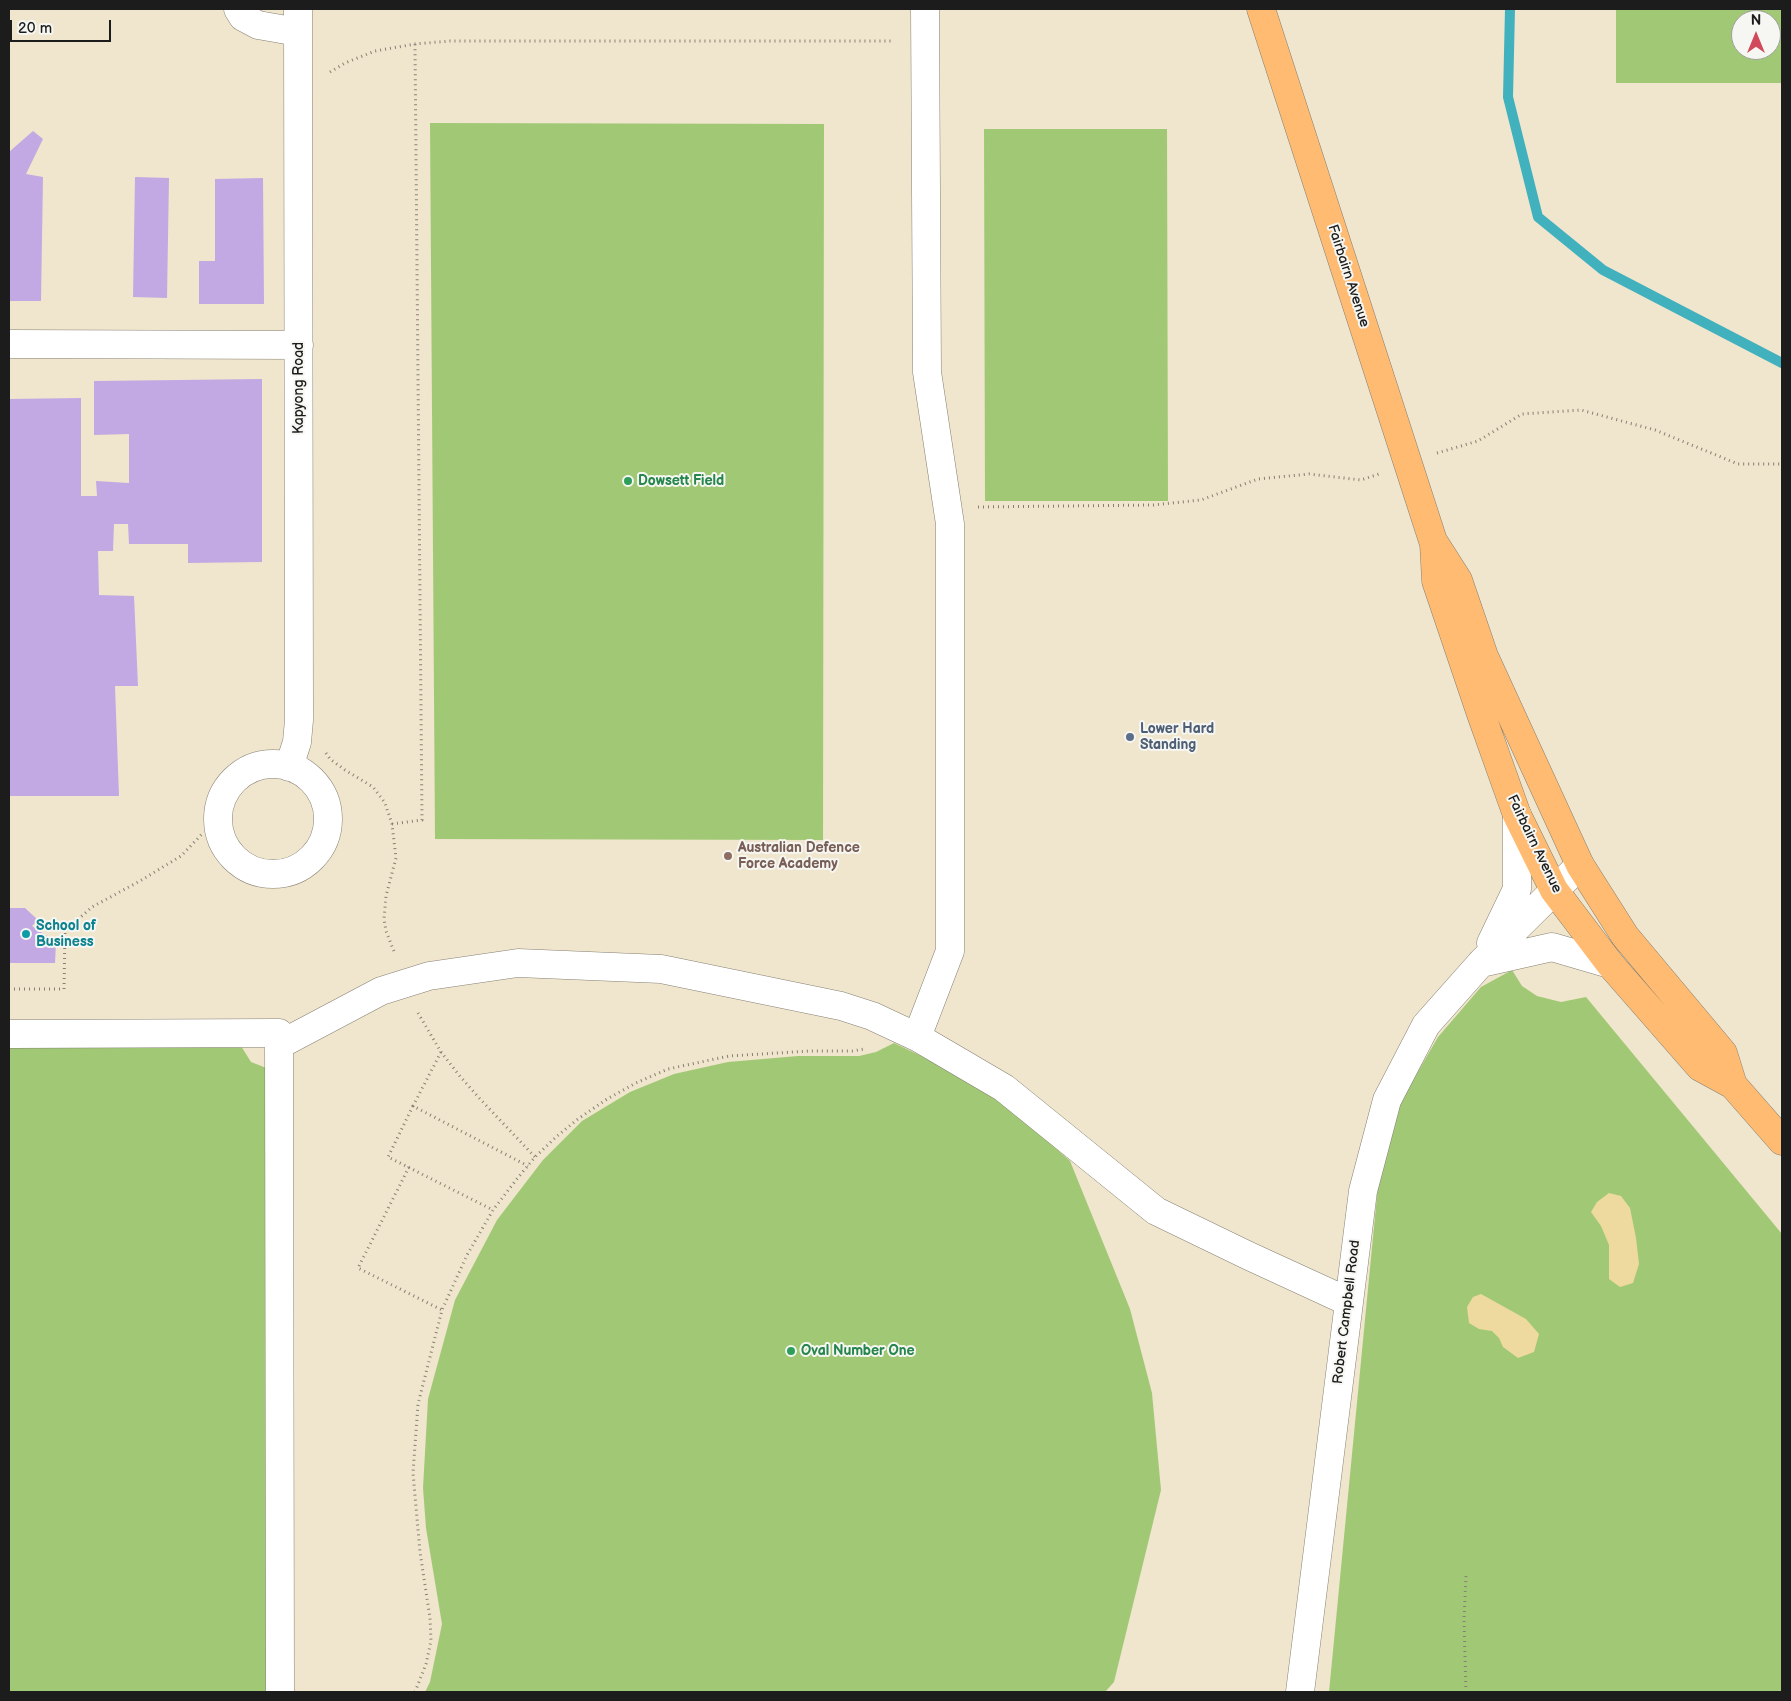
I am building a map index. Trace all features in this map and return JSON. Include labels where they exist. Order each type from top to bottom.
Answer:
[{"type":"main road","name":"Fairbairn Avenue","points":[[1261,9],[1434,544],[1436,581],[1480,714],[1517,815],[1554,890],[1610,964],[1700,1067],[1733,1085],[1782,1141]]},
{"type":"main road","name":"Fairbairn Avenue","points":[[1434,544],[1458,580],[1484,656],[1580,864],[1625,936],[1723,1053],[1733,1085]]},
{"type":"street","points":[[238,9],[243,17],[258,25],[298,21]]},
{"type":"street","points":[[910,1033],[950,951],[950,524],[927,372],[925,9]]},
{"type":"street","name":"Kapyong Road","points":[[289,767],[297,742],[299,720],[298,21]]},
{"type":"street","points":[[9,344],[299,345]]},
{"type":"street","name":"Robert Campbell Road","points":[[1482,963],[1517,889],[1517,815]]},
{"type":"street","name":"Robert Campbell Road","points":[[1300,1692],[1363,1191],[1387,1100],[1426,1025],[1482,963],[1580,864]]},
{"type":"street","points":[[1482,963],[1552,948],[1610,964]]},
{"type":"street","points":[[279,1044],[381,991],[429,976],[518,963],[661,969],[841,1006],[872,1016],[910,1033],[1004,1088],[1156,1211],[1349,1302]]},
{"type":"street","points":[[9,1034],[279,1033],[280,1692]]},
{"type":"path","points":[[328,73],[359,56],[415,44],[450,41],[924,41]]},
{"type":"path","points":[[392,824],[422,820],[415,44]]},
{"type":"path","points":[[1452,448],[1478,441],[1522,414],[1581,410],[1655,430],[1738,464],[1782,464]]},
{"type":"path","points":[[948,507],[1153,505],[1201,500],[1258,479],[1309,474],[1362,480]]},
{"type":"path","points":[[322,746],[330,758],[345,770],[373,787],[385,803],[392,824],[396,858],[386,896],[384,919],[386,931],[394,951]]},
{"type":"path","points":[[9,989],[64,989],[65,931],[92,907],[181,856],[202,832]]},
{"type":"path","points":[[426,1029],[441,1052],[481,1100],[535,1157]]},
{"type":"path","points":[[415,1692],[430,1650],[432,1632],[415,1512],[413,1474],[418,1404],[442,1310],[467,1255],[493,1210],[535,1157],[578,1118],[636,1083],[668,1069],[729,1056],[863,1050],[910,1033]]},
{"type":"path","points":[[441,1052],[388,1157],[493,1210]]},
{"type":"path","points":[[413,1106],[528,1166]]},
{"type":"path","points":[[409,1167],[358,1268],[442,1310]]},
{"type":"path","points":[[1466,1576],[1464,1620],[1466,1692]]},
{"type":"green space","points":[[1616,9],[1782,9],[1782,83],[1616,83]]},
{"type":"green space","name":"Dowsett Field","points":[[430,123],[824,124],[823,840],[435,839]]},
{"type":"green space","points":[[984,129],[1167,129],[1168,501],[985,501]]},
{"type":"green space","points":[[1512,970],[1522,986],[1537,996],[1561,1002],[1586,997],[1782,1234],[1782,1692],[1329,1692],[1379,1175],[1398,1106],[1438,1037],[1481,987]]},
{"type":"green space","name":"Oval Number One","points":[[894,1043],[963,1076],[1023,1119],[1070,1161],[1130,1309],[1152,1393],[1161,1490],[1114,1682],[1105,1692],[425,1692],[430,1682],[442,1624],[426,1528],[423,1488],[428,1399],[455,1300],[497,1220],[543,1160],[582,1121],[630,1092],[674,1074],[728,1062],[798,1056],[859,1056],[876,1052]]},
{"type":"green space","points":[[9,1045],[241,1046],[251,1062],[269,1069],[271,1681],[265,1692],[9,1692]]},
{"type":"sand","points":[[1609,1193],[1621,1196],[1630,1208],[1636,1238],[1639,1264],[1633,1283],[1620,1287],[1609,1279],[1609,1245],[1601,1226],[1591,1212],[1597,1202]]},
{"type":"sand","points":[[1481,1294],[1526,1319],[1539,1334],[1534,1352],[1518,1358],[1503,1347],[1499,1338],[1492,1331],[1479,1329],[1469,1323],[1467,1307],[1473,1297]]},
{"type":"building","points":[[33,131],[43,139],[26,174],[43,177],[41,301],[9,301],[9,152]]},
{"type":"building","points":[[135,177],[169,178],[167,298],[133,297]]},
{"type":"building","points":[[263,178],[264,304],[199,304],[199,261],[215,261],[215,179]]},
{"type":"building","points":[[262,379],[262,562],[188,563],[188,544],[129,544],[128,524],[114,524],[113,551],[98,551],[99,595],[134,596],[138,686],[115,686],[119,796],[9,796],[9,399],[81,398],[81,496],[97,496],[96,481],[129,483],[129,434],[94,435],[94,381]]},
{"type":"building","name":"School of Business","points":[[9,908],[25,908],[38,920],[32,926],[56,942],[55,963],[9,963]]},
{"type":"waterway","points":[[1510,9],[1508,97],[1538,217],[1603,270],[1782,363]]},
{"type":"place","name":"Dowsett Field","points":[[628,481]]},
{"type":"place","name":"Lower Hard Standing","points":[[1130,737]]},
{"type":"place","name":"Australian Defence Force Academy","points":[[728,856]]},
{"type":"place","name":"School of Business","points":[[26,934]]},
{"type":"place","name":"Oval Number One","points":[[791,1351]]}]
